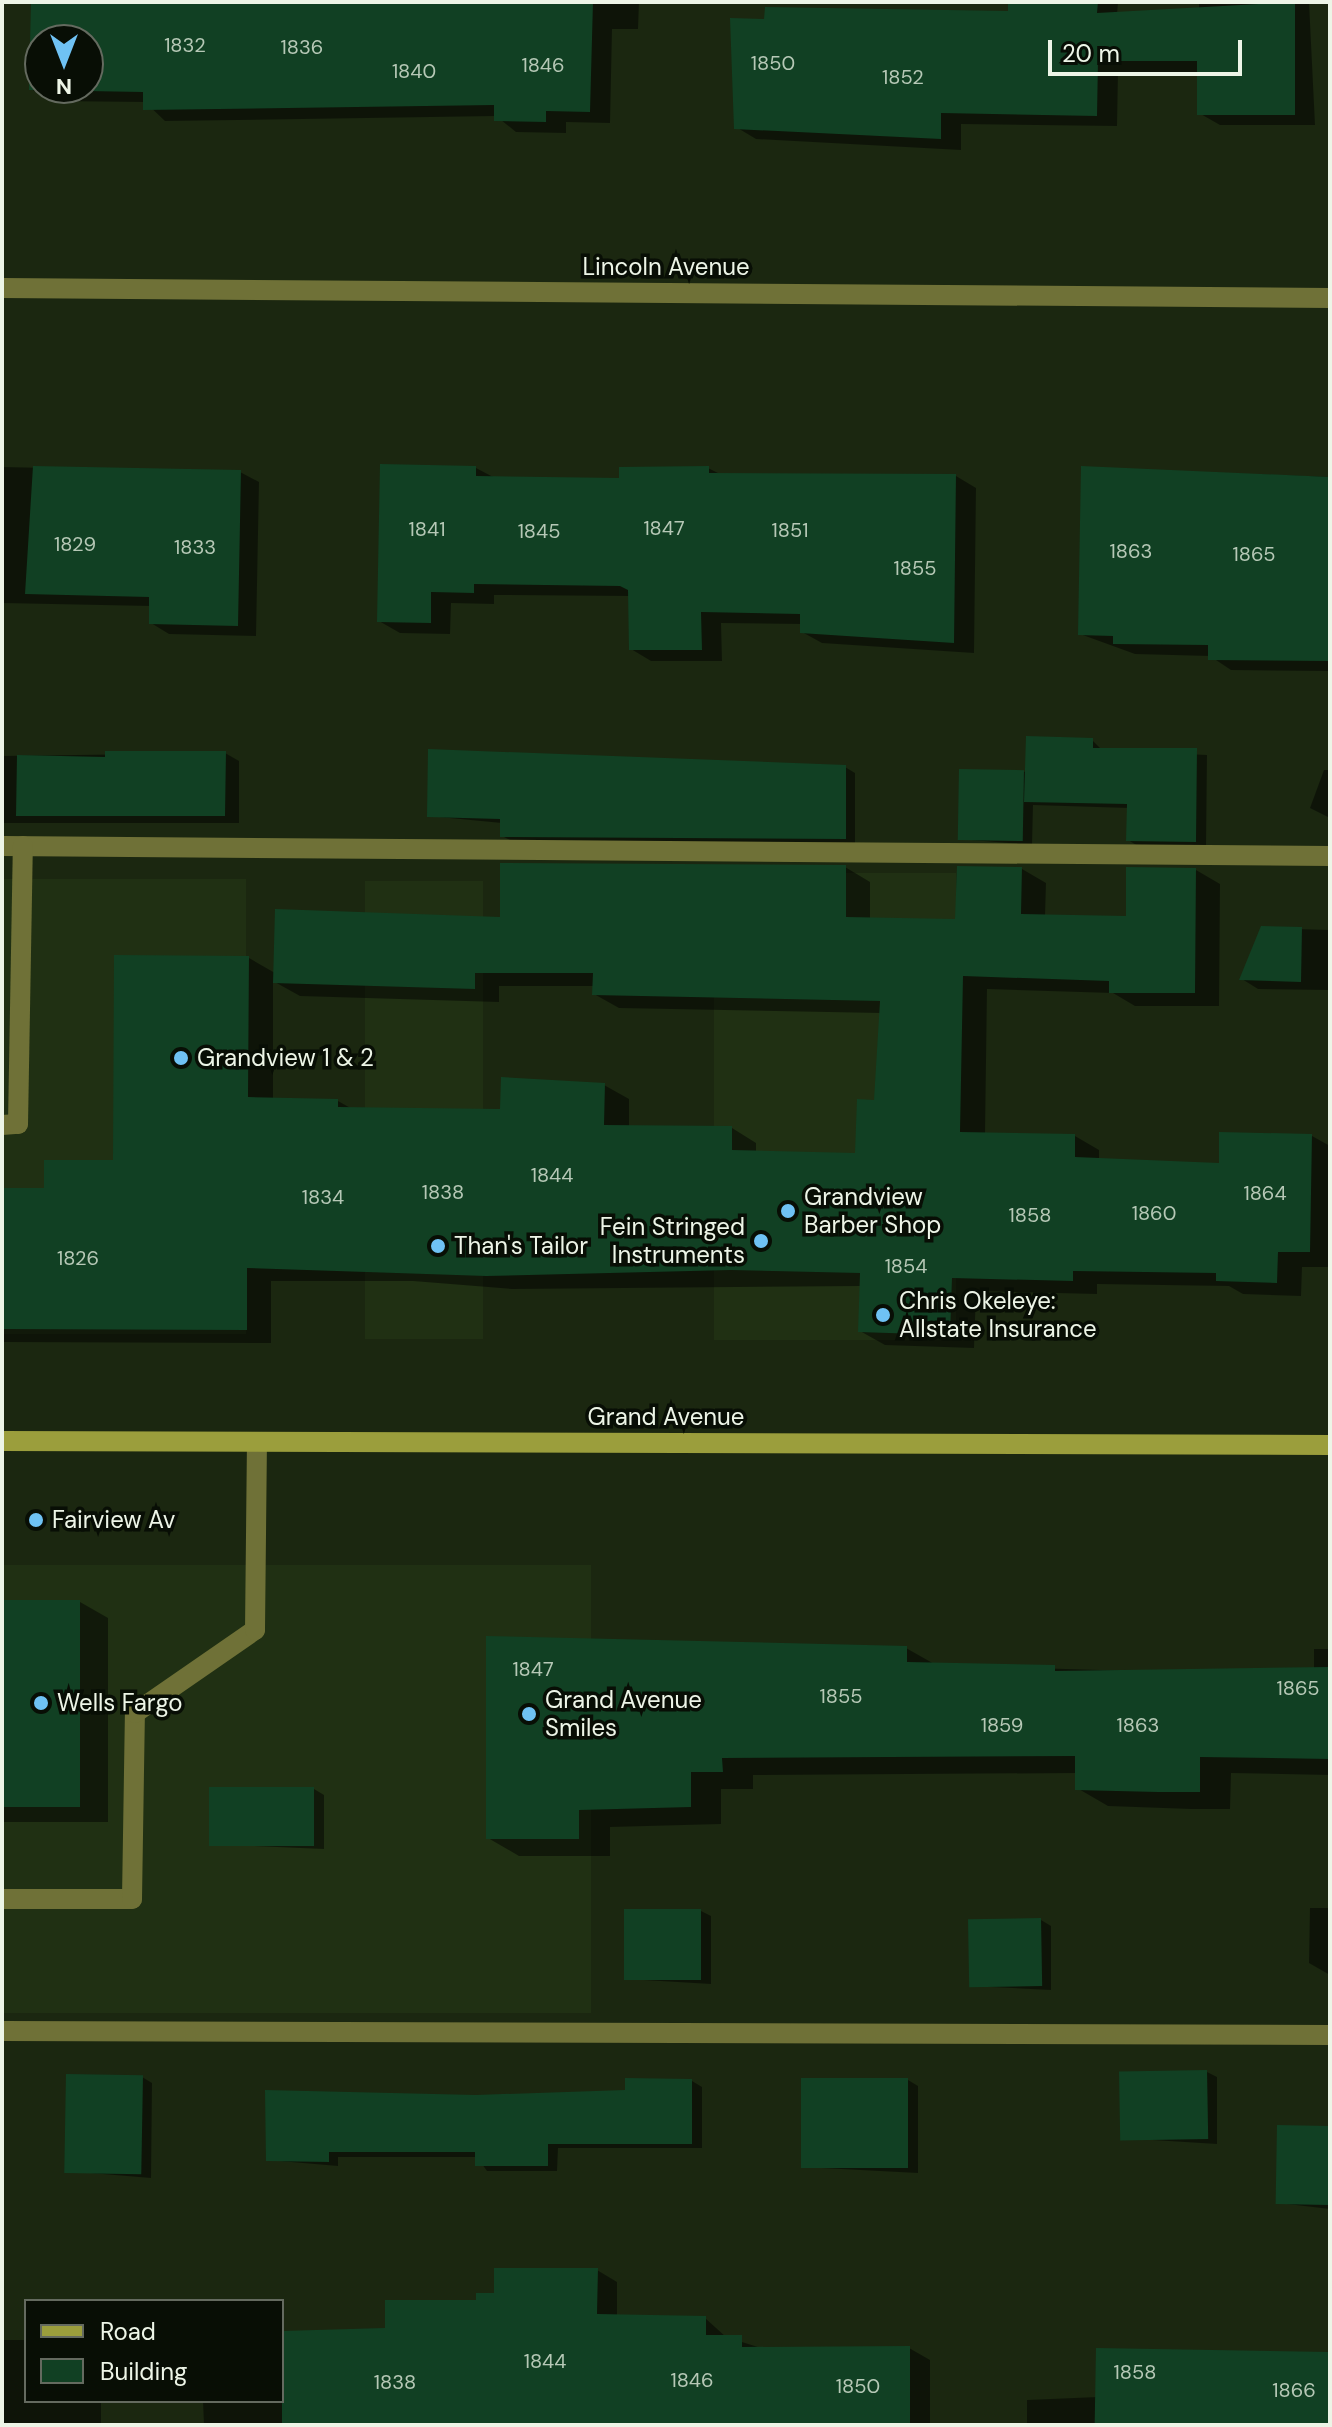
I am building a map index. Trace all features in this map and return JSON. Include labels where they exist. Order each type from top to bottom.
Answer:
[{"type":"main road","name":"Grand Avenue","points":[[2,1441],[1330,1445]]},
{"type":"street","name":"Lincoln Avenue","points":[[2,288],[1330,298]]},
{"type":"street","points":[[2,1125],[18,1124],[12,846],[1330,856]]},
{"type":"street","points":[[2,1899],[132,1899],[135,1713],[255,1630],[257,1442]]},
{"type":"street","points":[[2,2031],[1330,2035]]},
{"type":"shaded area","points":[[714,873],[956,873],[956,1340],[714,1340]]},
{"type":"shaded area","points":[[2,879],[246,879],[246,1334],[2,1334]]},
{"type":"shaded area","points":[[365,881],[483,881],[483,1339],[365,1339]]},
{"type":"shaded area","points":[[2,1565],[591,1565],[591,2013],[2,2013]]},
{"type":"building","points":[[31,2],[593,2],[590,112],[546,111],[546,122],[494,121],[494,105],[143,110],[143,92],[104,91],[104,24],[30,24]]},
{"type":"building","points":[[1008,2],[1098,2],[1097,13],[1295,2],[1295,115],[1197,115],[1197,61],[1098,61],[1097,116],[941,113],[941,139],[734,129],[730,18],[764,19],[765,7],[1008,11]]},
{"type":"building","points":[[380,464],[476,466],[476,476],[619,478],[619,467],[709,466],[709,473],[956,474],[954,643],[800,633],[800,614],[701,612],[702,650],[629,650],[628,590],[620,586],[474,584],[474,593],[431,592],[431,623],[377,622]]},
{"type":"building","points":[[33,466],[241,470],[238,626],[149,624],[149,597],[25,594]]},
{"type":"building","points":[[1081,466],[1330,477],[1330,661],[1208,660],[1208,645],[1113,644],[1113,636],[1078,635]]},
{"type":"building","points":[[1026,736],[1093,738],[1093,748],[1197,748],[1196,842],[1126,841],[1127,804],[1024,802]]},
{"type":"building","points":[[428,749],[846,765],[846,839],[500,837],[500,819],[427,817]]},
{"type":"building","points":[[105,751],[226,751],[225,816],[16,816],[17,755],[105,757]]},
{"type":"building","points":[[959,769],[1024,770],[1023,841],[958,840]]},
{"type":"building","points":[[500,863],[846,865],[846,917],[955,919],[957,866],[1022,867],[1021,914],[1126,916],[1126,867],[1196,868],[1195,993],[1109,993],[1109,981],[963,976],[960,1132],[1075,1134],[1075,1157],[1219,1163],[1219,1132],[1312,1134],[1310,1252],[1278,1252],[1277,1283],[1216,1281],[1216,1273],[1073,1271],[1073,1281],[952,1278],[950,1335],[858,1332],[860,1273],[731,1270],[486,1276],[247,1268],[247,1330],[2,1329],[2,1188],[44,1188],[44,1160],[113,1160],[114,955],[249,956],[248,1097],[338,1099],[338,1107],[500,1109],[501,1077],[605,1083],[604,1125],[732,1126],[732,1150],[855,1153],[857,1099],[874,1100],[880,1001],[592,995],[593,973],[475,973],[475,989],[273,983],[275,909],[500,917]]},
{"type":"building","points":[[1261,926],[1302,927],[1301,982],[1239,980]]},
{"type":"building","name":"Wells Fargo","points":[[2,1600],[80,1600],[80,1807],[2,1807]]},
{"type":"building","points":[[486,1636],[907,1646],[907,1662],[1055,1665],[1055,1671],[1330,1667],[1330,1759],[1200,1757],[1200,1792],[1158,1792],[1075,1790],[1075,1756],[722,1758],[723,1772],[691,1772],[691,1807],[579,1810],[579,1839],[486,1839]]},
{"type":"building","points":[[209,1787],[314,1787],[314,1846],[209,1846]]},
{"type":"building","points":[[624,1909],[701,1909],[701,1980],[624,1980]]},
{"type":"building","points":[[1041,1918],[1042,1986],[969,1987],[968,1919]]},
{"type":"building","points":[[1207,2070],[1208,2139],[1120,2141],[1119,2072]]},
{"type":"building","points":[[66,2074],[143,2075],[141,2174],[64,2173]]},
{"type":"building","points":[[625,2078],[692,2079],[692,2144],[548,2144],[548,2166],[475,2166],[475,2152],[329,2152],[329,2162],[266,2161],[265,2090],[476,2095],[625,2090]]},
{"type":"building","points":[[801,2078],[908,2078],[908,2168],[801,2168]]},
{"type":"building","points":[[1277,2125],[1330,2126],[1329,2205],[1276,2204]]},
{"type":"building","points":[[494,2268],[598,2268],[597,2314],[706,2316],[706,2335],[742,2335],[742,2347],[910,2346],[910,2425],[282,2425],[284,2331],[385,2328],[385,2300],[476,2300],[476,2293],[494,2293]]},
{"type":"building","points":[[1096,2348],[1330,2352],[1329,2425],[1095,2425]]},
{"type":"place","name":"Grandview 1 & 2","points":[[181,1058]]},
{"type":"place","name":"Grandview Barber Shop","points":[[788,1211]]},
{"type":"place","name":"Fein Stringed Instruments","points":[[761,1241]]},
{"type":"place","name":"Than's Tailor","points":[[438,1246]]},
{"type":"place","name":"Chris Okeleye: Allstate Insurance","points":[[883,1315]]},
{"type":"place","name":"Fairview Av","points":[[36,1520]]},
{"type":"place","name":"Wells Fargo","points":[[41,1703]]},
{"type":"place","name":"Grand Avenue Smiles","points":[[529,1714]]}]
